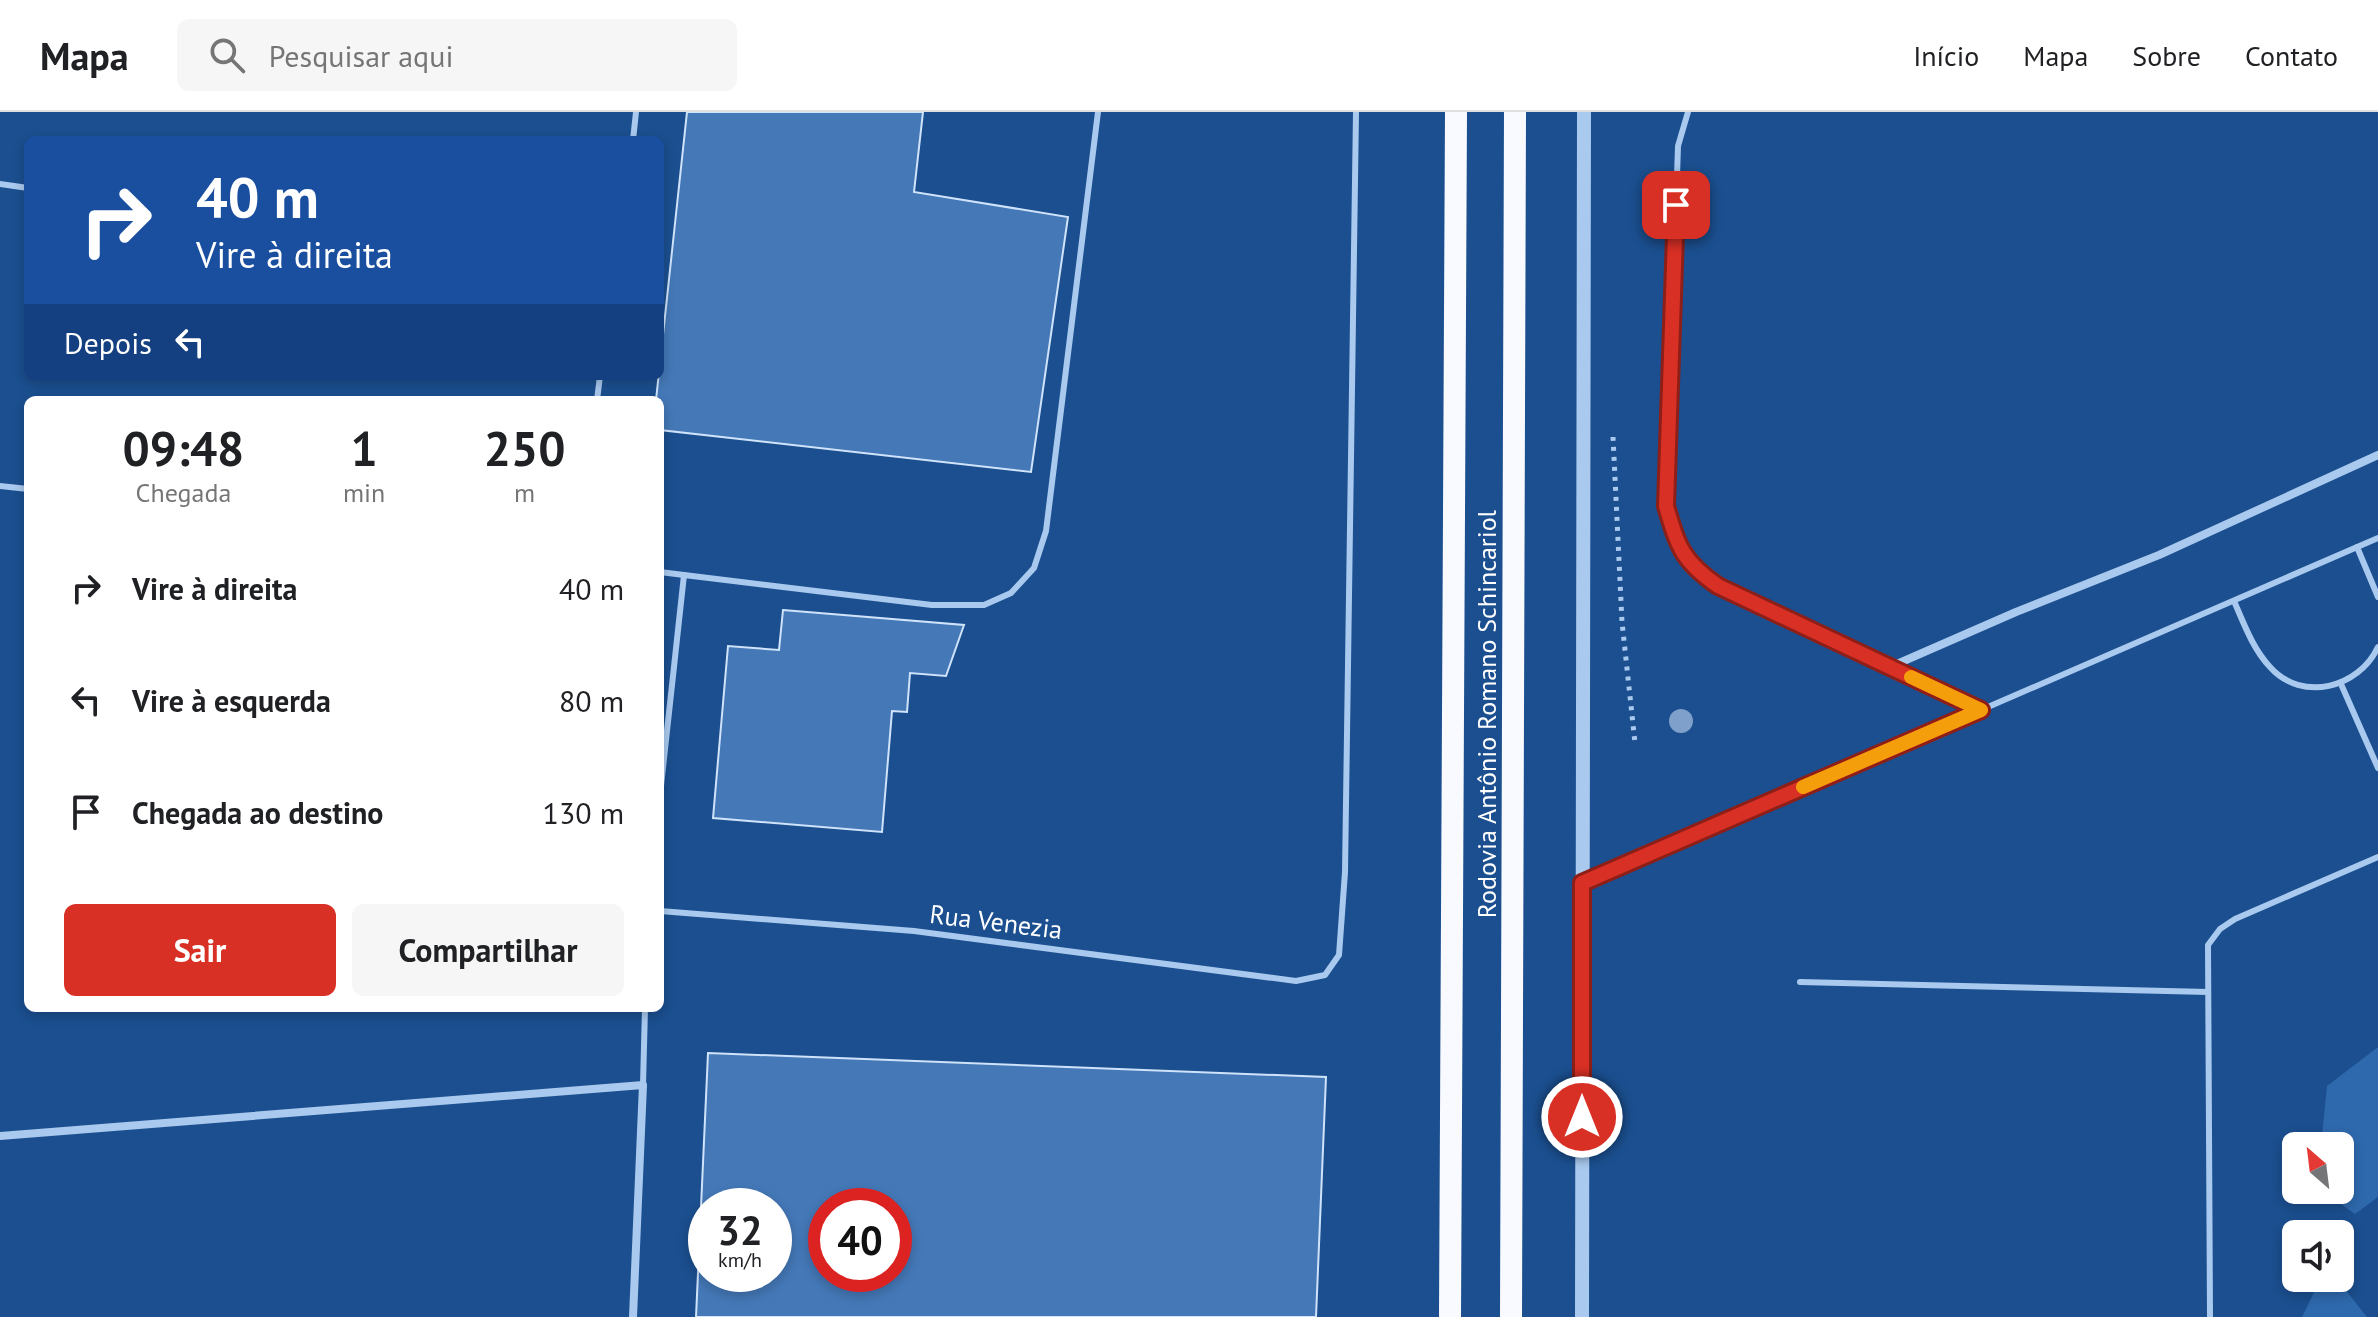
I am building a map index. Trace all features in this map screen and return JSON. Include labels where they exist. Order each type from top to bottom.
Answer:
[{"type":"highway","name":"Rodovia Antônio Romano Schincariol","points":[[1450,1317],[1456,112]]},
{"type":"highway","name":"Rodovia Antônio Romano Schincariol","points":[[1511,1317],[1515,112]]},
{"type":"street","points":[[1582,1317],[1584,112]]},
{"type":"street","points":[[1890,667],[2159,555],[2378,455]]},
{"type":"street","points":[[0,1136],[643,1085],[633,1317]]},
{"type":"lane","points":[[633,136],[636,112]]},
{"type":"lane","points":[[664,572],[932,605],[984,605],[1011,593],[1034,568],[1046,531],[1098,112]]},
{"type":"lane","name":"Rua Venezia","points":[[664,911],[914,931],[1296,981],[1325,975],[1339,955],[1345,872],[1356,112]]},
{"type":"lane","points":[[1688,112],[1678,146],[1668,379],[1666,506],[1676,541],[1692,568],[1718,586],[1981,710]]},
{"type":"lane","points":[[0,184],[24,187]]},
{"type":"lane","points":[[0,486],[24,489]]},
{"type":"lane","points":[[1582,883],[2378,538]]},
{"type":"lane","points":[[2357,547],[2378,597]]},
{"type":"lane","points":[[664,758],[684,575]]},
{"type":"lane","points":[[2234,601],[2248,634],[2271,669],[2302,686],[2322,688],[2341,684],[2365,666],[2378,647]]},
{"type":"lane","points":[[2341,684],[2378,768]]},
{"type":"lane","points":[[2210,1317],[2208,945],[2220,929],[2235,919],[2378,857]]},
{"type":"lane","points":[[1800,982],[2208,992]]},
{"type":"lane","points":[[643,1085],[645,1012]]},
{"type":"path","points":[[1613,437],[1622,622],[1635,743]]},
{"type":"shaded area","points":[[2378,1047],[2378,1197],[2355,1214],[2341,1204],[2354,1204],[2354,1132],[2322,1132],[2327,1086]]},
{"type":"shaded area","points":[[2314,1292],[2347,1292],[2367,1317],[2302,1317]]},
{"type":"building","points":[[687,112],[923,112],[914,192],[1068,217],[1031,472],[664,430],[664,396],[656,396],[658,380],[664,380],[664,326]]},
{"type":"building","points":[[783,610],[964,625],[946,676],[910,673],[907,712],[892,711],[882,832],[713,818],[728,646],[779,650]]},
{"type":"building","points":[[708,1053],[1326,1077],[1316,1317],[696,1317],[697,1292],[792,1292],[792,1188],[702,1188]]},
{"type":"slow traffic","points":[[1803,787],[1981,710],[1911,677]]},
{"type":"route","points":[[1582,1117],[1582,883],[1981,710],[1718,586],[1692,568],[1676,541],[1666,506],[1676,205]]}]
